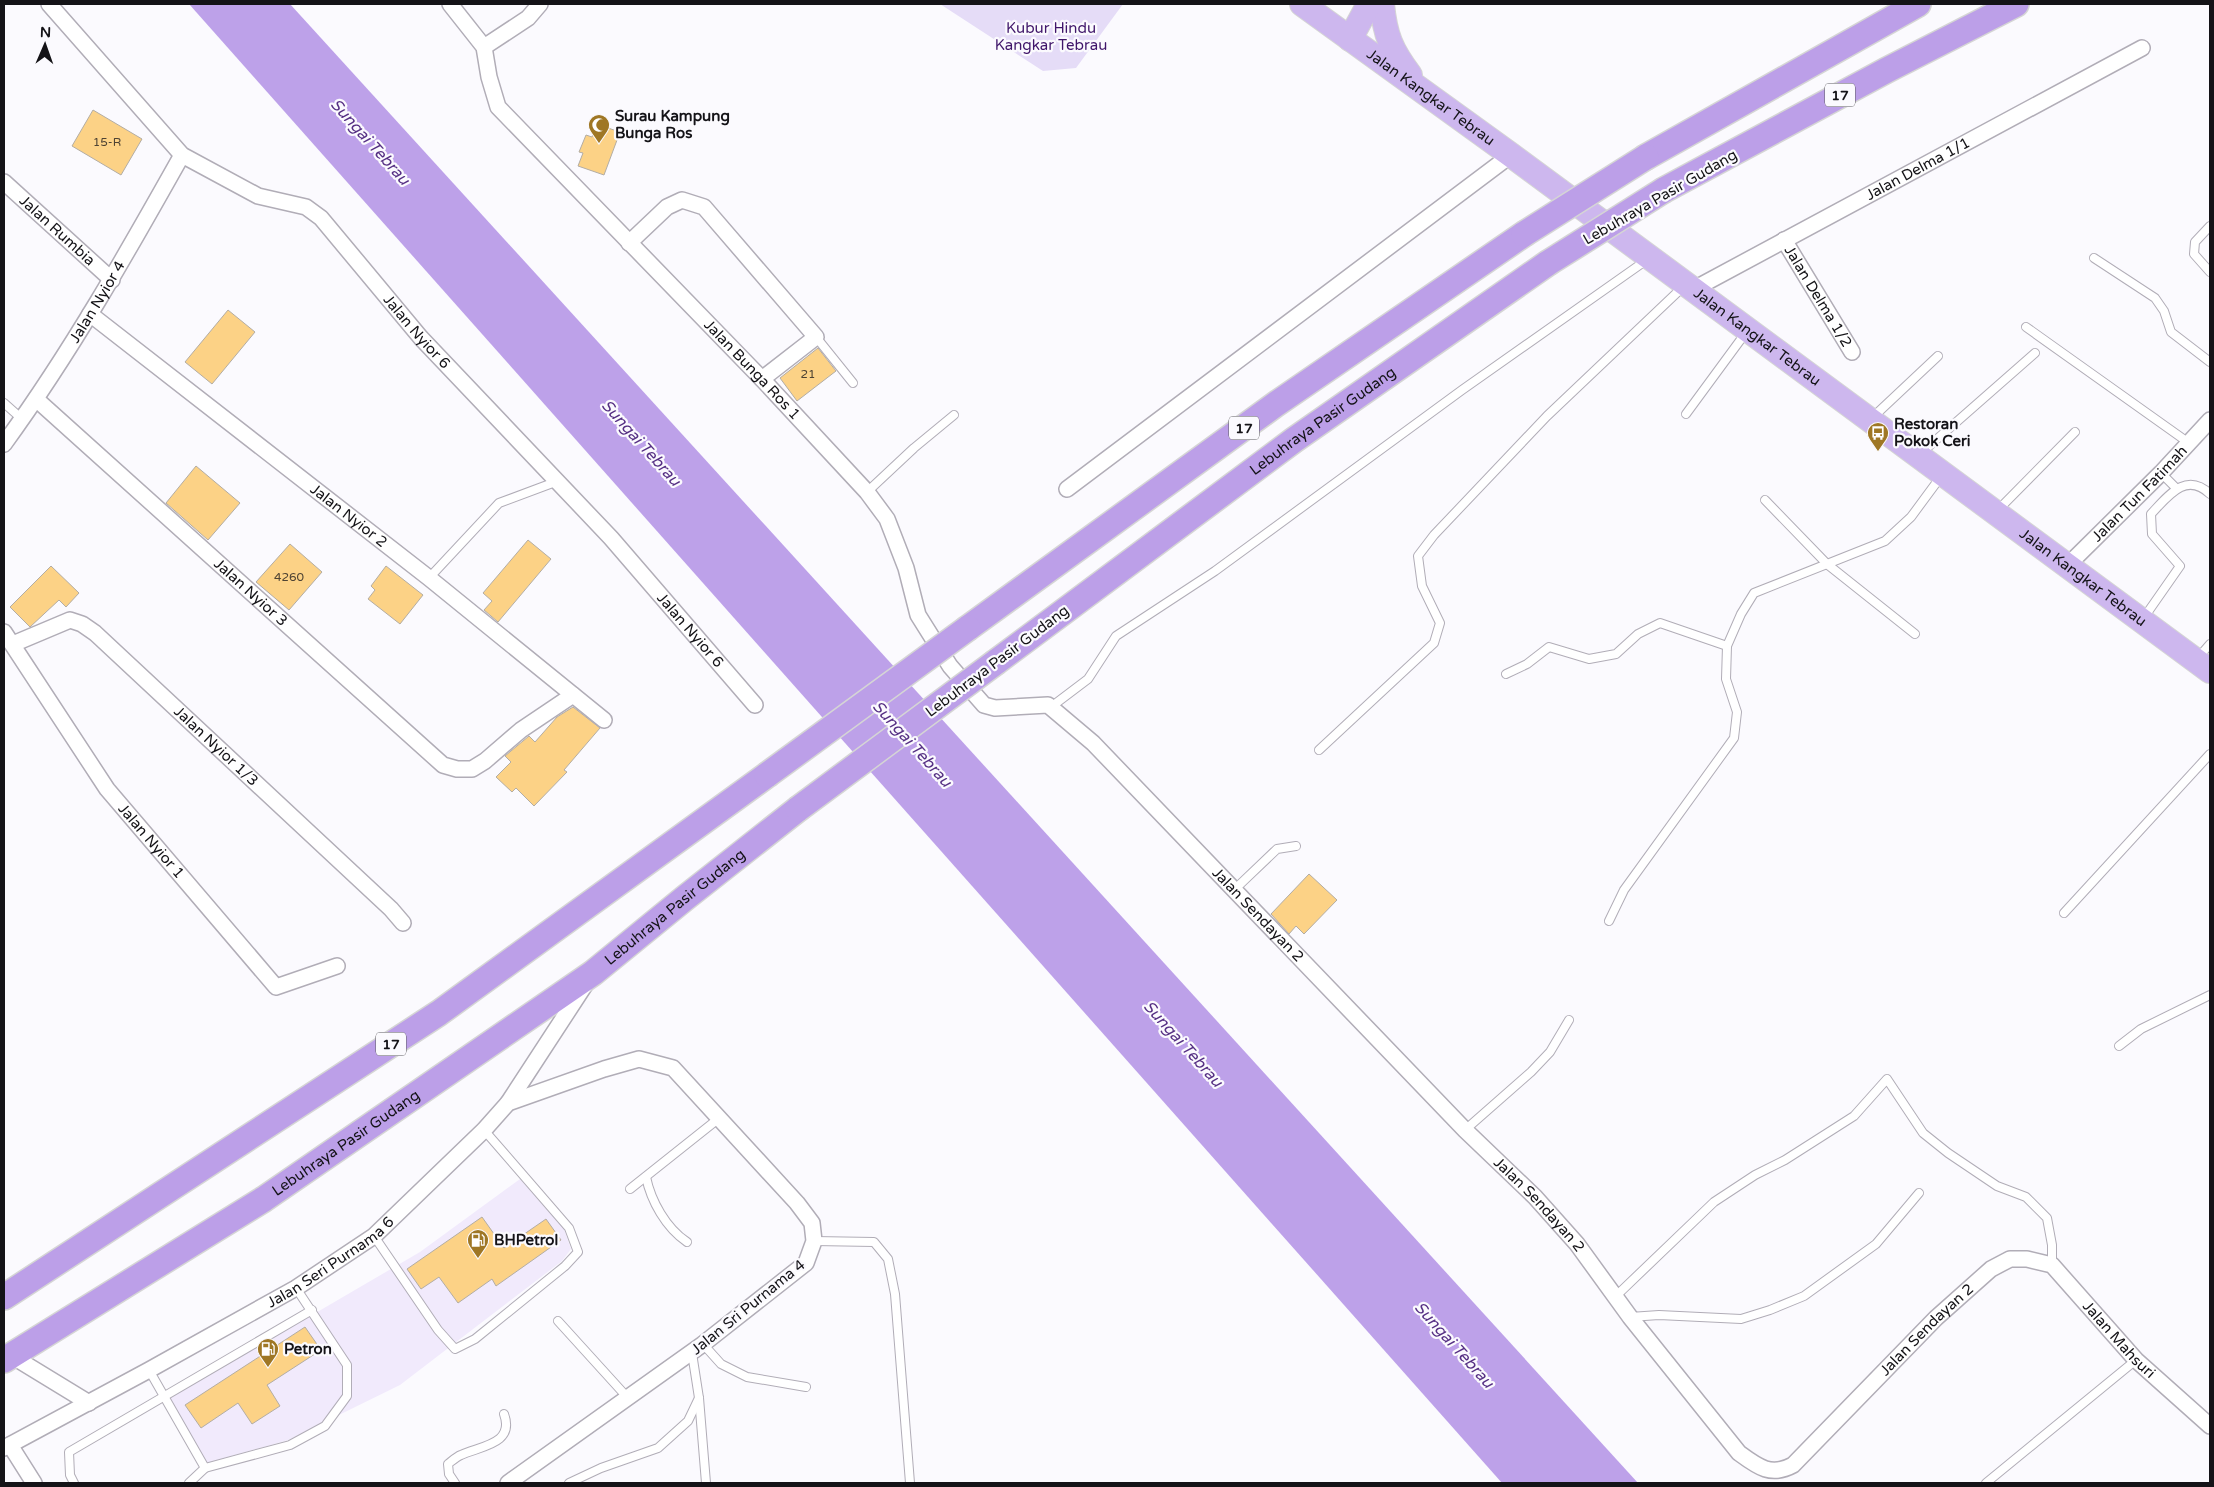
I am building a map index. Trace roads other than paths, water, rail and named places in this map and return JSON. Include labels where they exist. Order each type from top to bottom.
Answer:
[{"type":"highway","name":"17","points":[[4,1297],[439,1013],[1276,404],[1524,234],[1646,157],[1918,4]]},
{"type":"highway","name":"Lebuhraya Pasir Gudang","points":[[8,1358],[264,1199],[593,973],[684,898],[798,809],[1294,440],[1548,263],[1664,190],[1887,70],[2016,4]]},
{"type":"main road","points":[[1350,38],[1369,4]]},
{"type":"main road","points":[[1382,4],[1384,27],[1388,42],[1421,90]]},
{"type":"main road","name":"Jalan Kangkar Tebrau","points":[[1313,7],[1350,38],[2068,566],[2142,620],[2205,658]]},
{"type":"street","name":"Jalan Nyior 6","points":[[49,4],[182,154],[258,196],[306,207],[321,218],[421,338],[612,538],[754,705]]},
{"type":"street","name":"Jalan Bunga Ros 1","points":[[450,4],[484,47],[489,77],[498,106],[762,379],[867,492],[887,519],[906,568],[918,616],[950,666],[984,705],[995,708],[1043,705],[1051,707]]},
{"type":"street","points":[[484,47],[528,18],[540,4]]},
{"type":"street","name":"Jalan Delma 1/1","points":[[1690,287],[1784,240],[2142,48]]},
{"type":"street","name":"Jalan Nyior 4","points":[[4,444],[36,399],[112,280],[182,154]]},
{"type":"street","points":[[1067,489],[1511,155]]},
{"type":"street","name":"Jalan Rumbia","points":[[4,182],[112,280]]},
{"type":"street","points":[[628,242],[668,207],[682,200],[704,207],[816,337],[762,379]]},
{"type":"street","name":"Jalan Delma 1/2","points":[[1784,240],[1852,352]]},
{"type":"street","name":"Jalan Nyior 2","points":[[90,314],[429,578],[604,720]]},
{"type":"street","name":"Jalan Nyior 3","points":[[36,399],[443,765],[457,769],[472,769],[485,761],[521,730],[573,694]]},
{"type":"street","name":"Jalan Tun Fatimah","points":[[2068,566],[2161,473],[2210,420]]},
{"type":"street","name":"Jalan Nyior 1/3","points":[[8,638],[70,620],[82,624],[95,633],[392,910],[402,923]]},
{"type":"street","name":"Jalan Nyior 1","points":[[8,638],[107,789],[276,987],[337,966]]},
{"type":"street","name":"Jalan Sendayan 2","points":[[1051,707],[1093,743],[1465,1130],[1535,1197],[1577,1244],[1630,1316],[1739,1453],[1753,1464],[1767,1470],[1781,1471],[1793,1465],[1936,1318],[1991,1269],[2010,1259],[2027,1259],[2052,1265]]},
{"type":"street","points":[[508,1103],[593,973]]},
{"type":"street","name":"Jalan Seri Purnama 6","points":[[7,1446],[89,1403],[296,1288],[374,1236],[484,1130],[508,1103],[639,1059],[672,1068],[718,1119]]},
{"type":"street","points":[[718,1119],[797,1203],[812,1223],[814,1241]]},
{"type":"street","name":"Jalan Sri Purnama 4","points":[[508,1483],[697,1349],[806,1263],[814,1241]]},
{"type":"street","name":"Jalan Mahsuri","points":[[2052,1265],[2136,1360],[2210,1426]]},
{"type":"street","points":[[8,1358],[89,1403]]},
{"type":"street","points":[[7,1446],[34,1483]]},
{"type":"lane","points":[[2210,226],[2195,242],[2194,254],[2210,272]]},
{"type":"lane","points":[[1051,707],[1088,678],[1116,636],[1215,571],[1462,390],[1650,257]]},
{"type":"lane","points":[[2094,258],[2155,298],[2164,311],[2171,332],[2210,362]]},
{"type":"lane","points":[[1319,750],[1434,643],[1440,623],[1422,586],[1418,556],[1434,535],[1547,416],[1690,287]]},
{"type":"lane","points":[[2026,326],[2189,443]]},
{"type":"lane","points":[[1686,414],[1748,329]]},
{"type":"lane","points":[[816,337],[853,383]]},
{"type":"lane","points":[[1918,455],[2036,353]]},
{"type":"lane","points":[[1870,420],[1938,356]]},
{"type":"lane","points":[[4,404],[22,419]]},
{"type":"lane","points":[[867,492],[954,414]]},
{"type":"lane","points":[[1996,512],[2075,432]]},
{"type":"lane","points":[[2161,473],[2176,488]]},
{"type":"lane","points":[[1609,921],[1624,890],[1734,738],[1737,712],[1726,679],[1727,646],[1741,614],[1754,593],[1886,541],[1911,517],[1943,474]]},
{"type":"lane","points":[[429,578],[499,503],[558,481]]},
{"type":"lane","points":[[2142,620],[2180,566],[2152,534],[2151,514],[2176,488],[2187,484],[2198,486],[2210,494]]},
{"type":"lane","points":[[1764,500],[1826,564],[1915,634]]},
{"type":"lane","points":[[1506,674],[1526,664],[1550,647],[1589,659],[1616,654],[1638,634],[1660,623],[1727,646]]},
{"type":"lane","points":[[2064,913],[2210,754]]},
{"type":"lane","points":[[1234,890],[1277,849],[1296,846]]},
{"type":"lane","points":[[2119,1046],[2141,1029],[2210,995]]},
{"type":"lane","points":[[1465,1130],[1531,1072],[1550,1052],[1569,1020]]},
{"type":"lane","points":[[1616,1296],[1714,1202],[1755,1174],[1785,1160],[1854,1116],[1888,1078],[1923,1133],[1948,1153],[1997,1186],[2026,1197],[2047,1218],[2052,1245],[2052,1265]]},
{"type":"lane","points":[[630,1189],[718,1119]]},
{"type":"lane","points":[[374,1236],[438,1330],[455,1348],[475,1339],[565,1266],[578,1252],[569,1228],[484,1130]]},
{"type":"lane","points":[[646,1177],[649,1194],[672,1229],[687,1242]]},
{"type":"lane","points":[[1630,1316],[1659,1315],[1741,1319],[1804,1296],[1876,1244],[1919,1193]]},
{"type":"lane","points":[[814,1241],[874,1242],[888,1259],[895,1294],[910,1483]]},
{"type":"lane","points":[[189,1483],[205,1468],[290,1445],[325,1426],[347,1396],[347,1365],[296,1288]]},
{"type":"lane","points":[[74,1483],[70,1475],[69,1452],[312,1310]]},
{"type":"lane","points":[[558,1321],[627,1397]]},
{"type":"lane","points":[[697,1349],[747,1377],[806,1387]]},
{"type":"lane","points":[[697,1349],[706,1483]]},
{"type":"lane","points":[[1986,1483],[2136,1360]]},
{"type":"lane","points":[[148,1370],[205,1468]]},
{"type":"lane","points":[[569,1483],[601,1468],[658,1448],[688,1421],[699,1398]]},
{"type":"lane","points":[[456,1483],[449,1474],[448,1464],[459,1456],[486,1447],[505,1434],[508,1423],[504,1414]]},
{"type":"water","name":"Sungai Tebrau","points":[[189,4],[290,4],[1638,1483],[1502,1483]]},
{"type":"place","name":"Surau Kampung Bunga Ros","points":[[599,144]]},
{"type":"place","name":"Restoran Pokok Ceri","points":[[1878,452]]},
{"type":"place","name":"BHPetrol","points":[[478,1259]]},
{"type":"place","name":"Petron","points":[[268,1368]]},
{"type":"park label","name":"Kubur Hindu Kangkar Tebrau","points":[[1051,36]]}]
